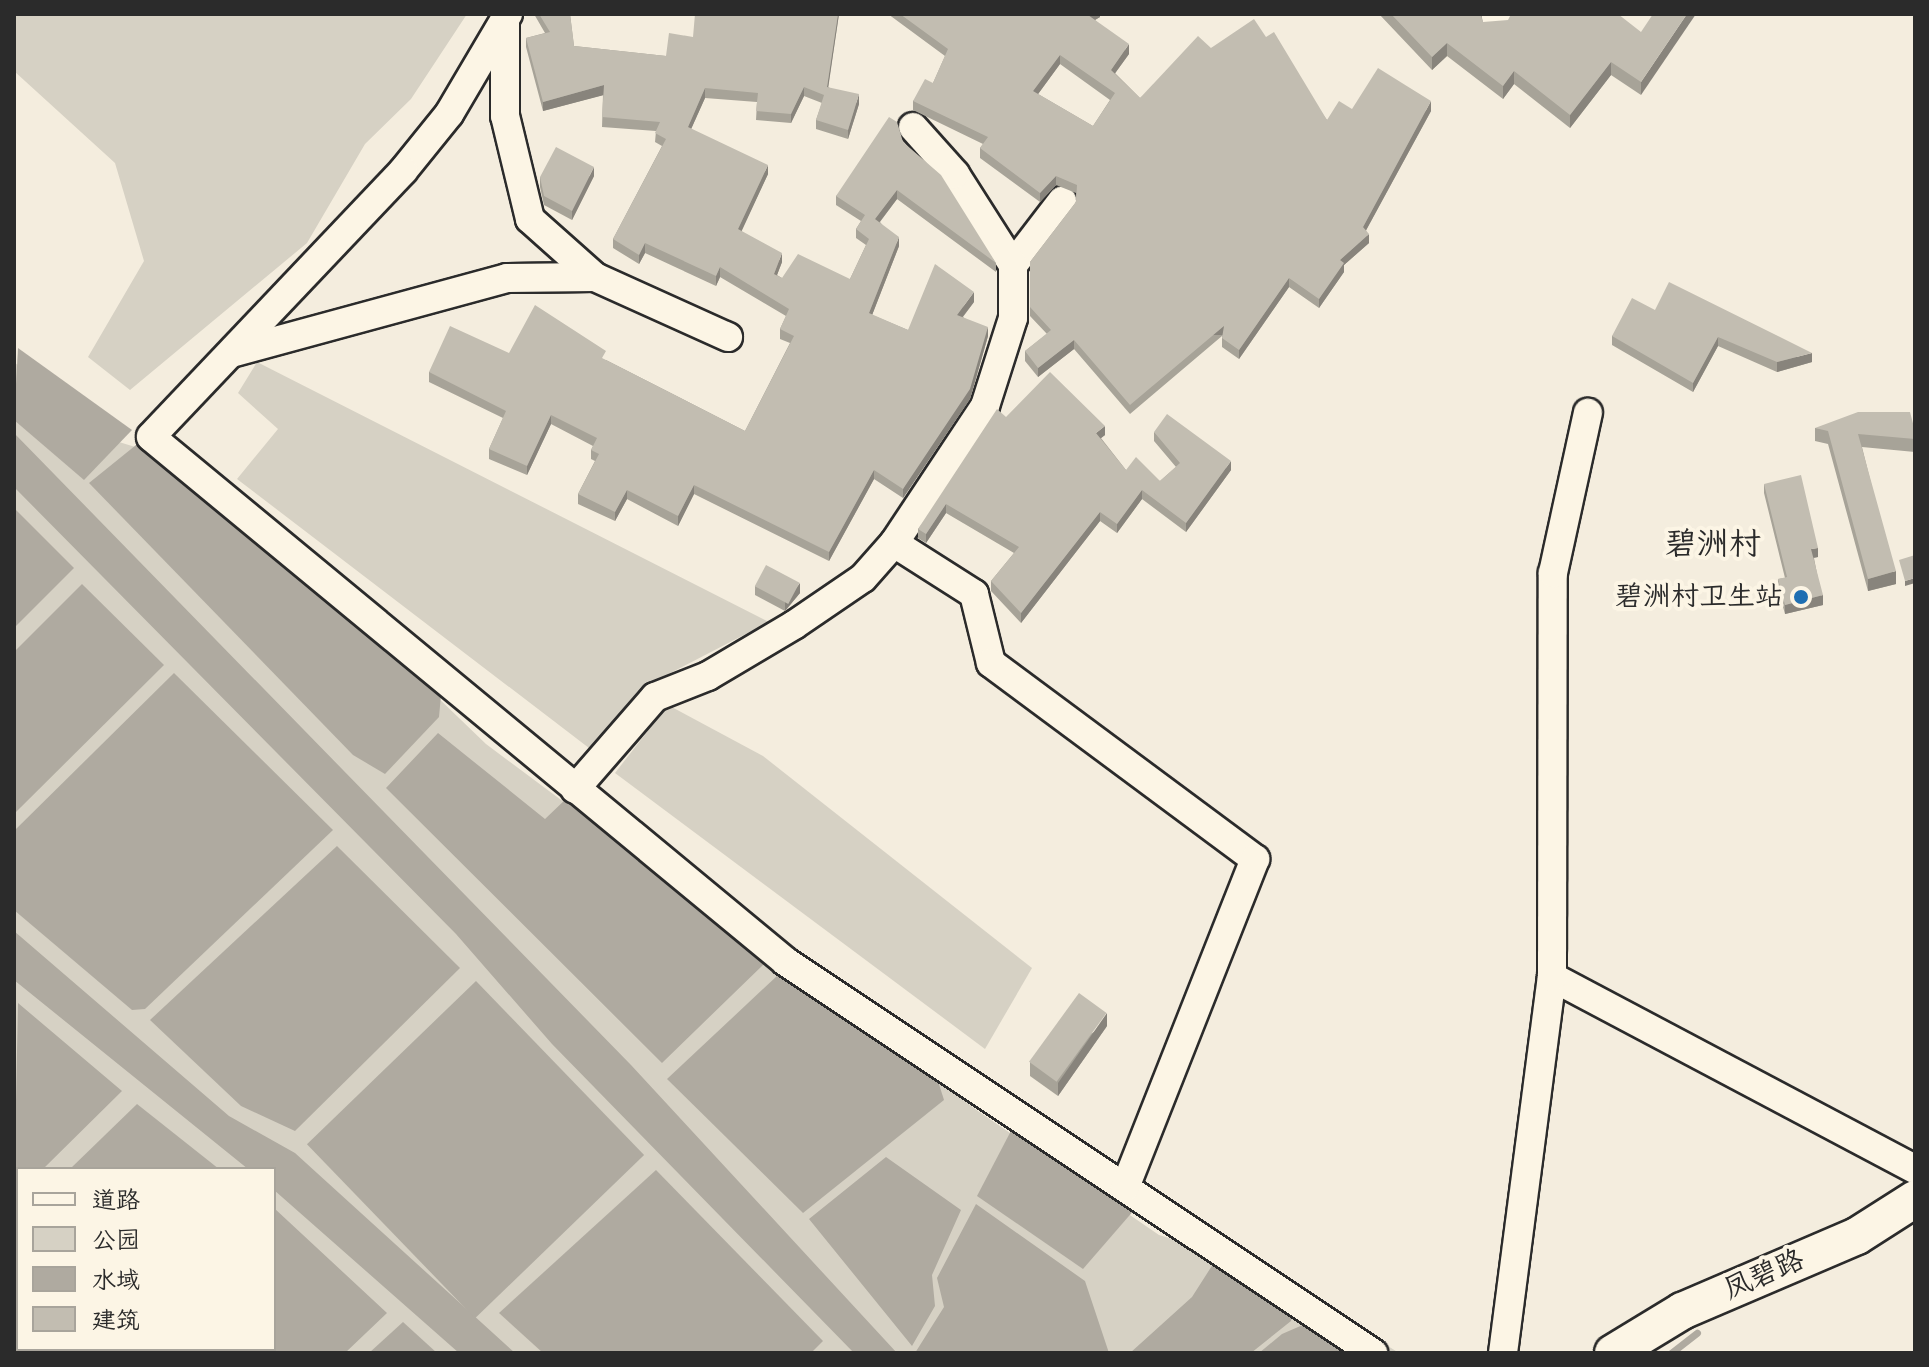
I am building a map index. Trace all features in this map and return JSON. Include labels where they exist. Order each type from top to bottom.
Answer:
[{"type":"main road","name":"凤碧路","points":[[1613,1353],[1682,1311],[1857,1236],[1915,1199]]},
{"type":"street","points":[[507,17],[505,116],[530,219],[595,277],[728,337]]},
{"type":"street","points":[[507,17],[440,125],[234,352],[151,437],[785,961],[1373,1353]]},
{"type":"street","points":[[575,789],[655,697],[708,676],[794,625],[863,578],[894,543],[985,406],[1013,318],[1013,265],[955,174],[913,127]]},
{"type":"street","points":[[1013,265],[1062,201]]},
{"type":"street","points":[[234,352],[507,278],[595,277]]},
{"type":"street","points":[[1503,1353],[1552,977],[1553,573],[1588,413]]},
{"type":"street","points":[[894,543],[974,594],[991,663],[1255,859],[1125,1187]]},
{"type":"street","points":[[1552,977],[1915,1169]]},
{"type":"green space","points":[[14,14],[467,14],[411,99],[365,144],[307,243],[130,390],[88,357],[144,261],[115,163],[14,71]]},
{"type":"green space","points":[[14,362],[106,438],[197,466],[486,744],[978,1111],[1159,1235],[1259,1265],[1399,1353],[14,1353]]},
{"type":"green space","points":[[257,362],[769,622],[655,681],[589,748],[237,479],[278,429],[238,393]]},
{"type":"green space","points":[[668,705],[763,756],[1032,968],[985,1049],[615,773]]},
{"type":"water","points":[[18,348],[132,430],[84,480],[14,420]]},
{"type":"water","points":[[14,433],[631,1065],[897,1353],[854,1353],[552,1044],[456,934],[14,487]]},
{"type":"water","points":[[141,441],[441,695],[439,717],[385,774],[353,755],[89,483]]},
{"type":"water","points":[[14,508],[74,568],[14,628]]},
{"type":"water","points":[[82,584],[164,665],[14,814],[14,652]]},
{"type":"water","points":[[174,673],[333,830],[145,1009],[132,1010],[14,910],[14,831]]},
{"type":"water","points":[[438,733],[545,819],[567,798],[766,962],[662,1063],[386,788]]},
{"type":"water","points":[[337,846],[460,968],[295,1131],[241,1106],[150,1020]]},
{"type":"water","points":[[14,931],[229,1116],[295,1153],[515,1353],[459,1353],[276,1192],[276,1167],[246,1167],[14,980]]},
{"type":"water","points":[[778,975],[937,1078],[944,1100],[803,1213],[667,1079]]},
{"type":"water","points":[[476,981],[644,1155],[475,1318],[307,1144]]},
{"type":"water","points":[[18,1003],[122,1091],[45,1167],[16,1167],[14,1198]]},
{"type":"water","points":[[137,1104],[216,1167],[72,1167]]},
{"type":"water","points":[[1013,1127],[1135,1209],[1083,1269],[977,1196]]},
{"type":"water","points":[[886,1157],[961,1210],[932,1275],[935,1306],[912,1346],[809,1219]]},
{"type":"water","points":[[656,1170],[823,1341],[811,1353],[543,1353],[499,1313]]},
{"type":"water","points":[[976,1204],[1085,1281],[1109,1353],[915,1353],[944,1307],[937,1278]]},
{"type":"water","points":[[276,1210],[387,1313],[345,1353],[113,1353],[276,1351]]},
{"type":"water","points":[[1215,1261],[1292,1314],[1291,1321],[1251,1353],[1130,1353],[1192,1297]]},
{"type":"water","points":[[16,1287],[16,1351],[100,1351],[98,1353],[14,1353]]},
{"type":"water","points":[[403,1322],[437,1353],[369,1353]]},
{"type":"water","points":[[1305,1324],[1350,1353],[1259,1353],[1282,1334]]},
{"type":"building","points":[[539,14],[570,14],[574,46],[666,56],[669,33],[693,37],[695,14],[838,14],[827,87],[859,94],[848,130],[816,120],[824,95],[804,87],[791,114],[756,111],[758,93],[705,88],[688,127],[768,165],[738,229],[782,253],[774,274],[782,278],[798,254],[850,279],[869,239],[856,229],[865,215],[836,196],[889,117],[897,122],[903,142],[941,175],[996,263],[897,190],[875,219],[899,237],[869,313],[908,330],[935,264],[974,292],[957,315],[988,327],[970,389],[903,489],[874,470],[829,552],[694,485],[678,516],[627,490],[615,512],[578,494],[599,454],[591,450],[597,438],[551,415],[527,466],[489,449],[506,411],[429,372],[450,326],[509,353],[535,305],[606,351],[602,358],[745,431],[794,336],[780,329],[789,309],[720,267],[716,276],[645,243],[639,255],[613,239],[666,139],[655,133],[660,122],[602,117],[604,85],[543,102],[526,38],[550,32]]},
{"type":"building","points":[[900,14],[1090,14],[1129,44],[1111,70],[1140,98],[1198,36],[1211,48],[1254,19],[1266,37],[1274,32],[1327,120],[1339,101],[1352,109],[1378,68],[1431,101],[1363,227],[1369,234],[1340,260],[1344,263],[1319,299],[1289,278],[1239,350],[1222,338],[1224,326],[1130,405],[1074,340],[1038,368],[1025,351],[1051,330],[1030,307],[1030,262],[1076,202],[1077,185],[1056,176],[1040,193],[980,148],[988,137],[913,101],[925,79],[933,83],[948,49]],"holes":[[[1060,55],[1115,93],[1093,126],[1033,91]]]},
{"type":"building","points":[[1391,14],[1480,14],[1483,22],[1508,20],[1511,14],[1618,14],[1641,32],[1653,14],[1687,14],[1641,82],[1611,62],[1570,115],[1514,71],[1503,86],[1447,43],[1432,57]]},
{"type":"building","points":[[556,147],[594,167],[572,211],[544,196],[540,177]]},
{"type":"building","points":[[1669,282],[1812,353],[1777,362],[1718,337],[1693,383],[1612,336],[1632,298],[1655,310]]},
{"type":"building","points":[[1050,372],[1105,426],[1096,433],[1126,470],[1136,457],[1160,481],[1180,463],[1154,432],[1167,414],[1231,461],[1186,523],[1142,490],[1117,524],[1100,512],[1021,613],[991,581],[1019,547],[946,504],[926,534],[918,529],[997,409],[1006,417]]},
{"type":"building","points":[[1858,412],[1910,412],[1915,431],[1915,439],[1858,434],[1896,571],[1868,579],[1828,431],[1815,428]]},
{"type":"building","points":[[1801,475],[1818,548],[1811,549],[1823,595],[1785,605],[1778,579],[1787,577],[1764,484]]},
{"type":"building","points":[[1915,555],[1915,578],[1905,581],[1899,560]]},
{"type":"building","points":[[766,565],[800,583],[788,604],[755,586]]},
{"type":"building","points":[[1079,993],[1107,1013],[1057,1082],[1029,1062]]},
{"type":"waterway","points":[[1671,1353],[1697,1333]]},
{"type":"place","name":"碧洲村卫生站","points":[[1801,597]]},
{"type":"district","name":"碧洲村","points":[[1713,545]]}]
